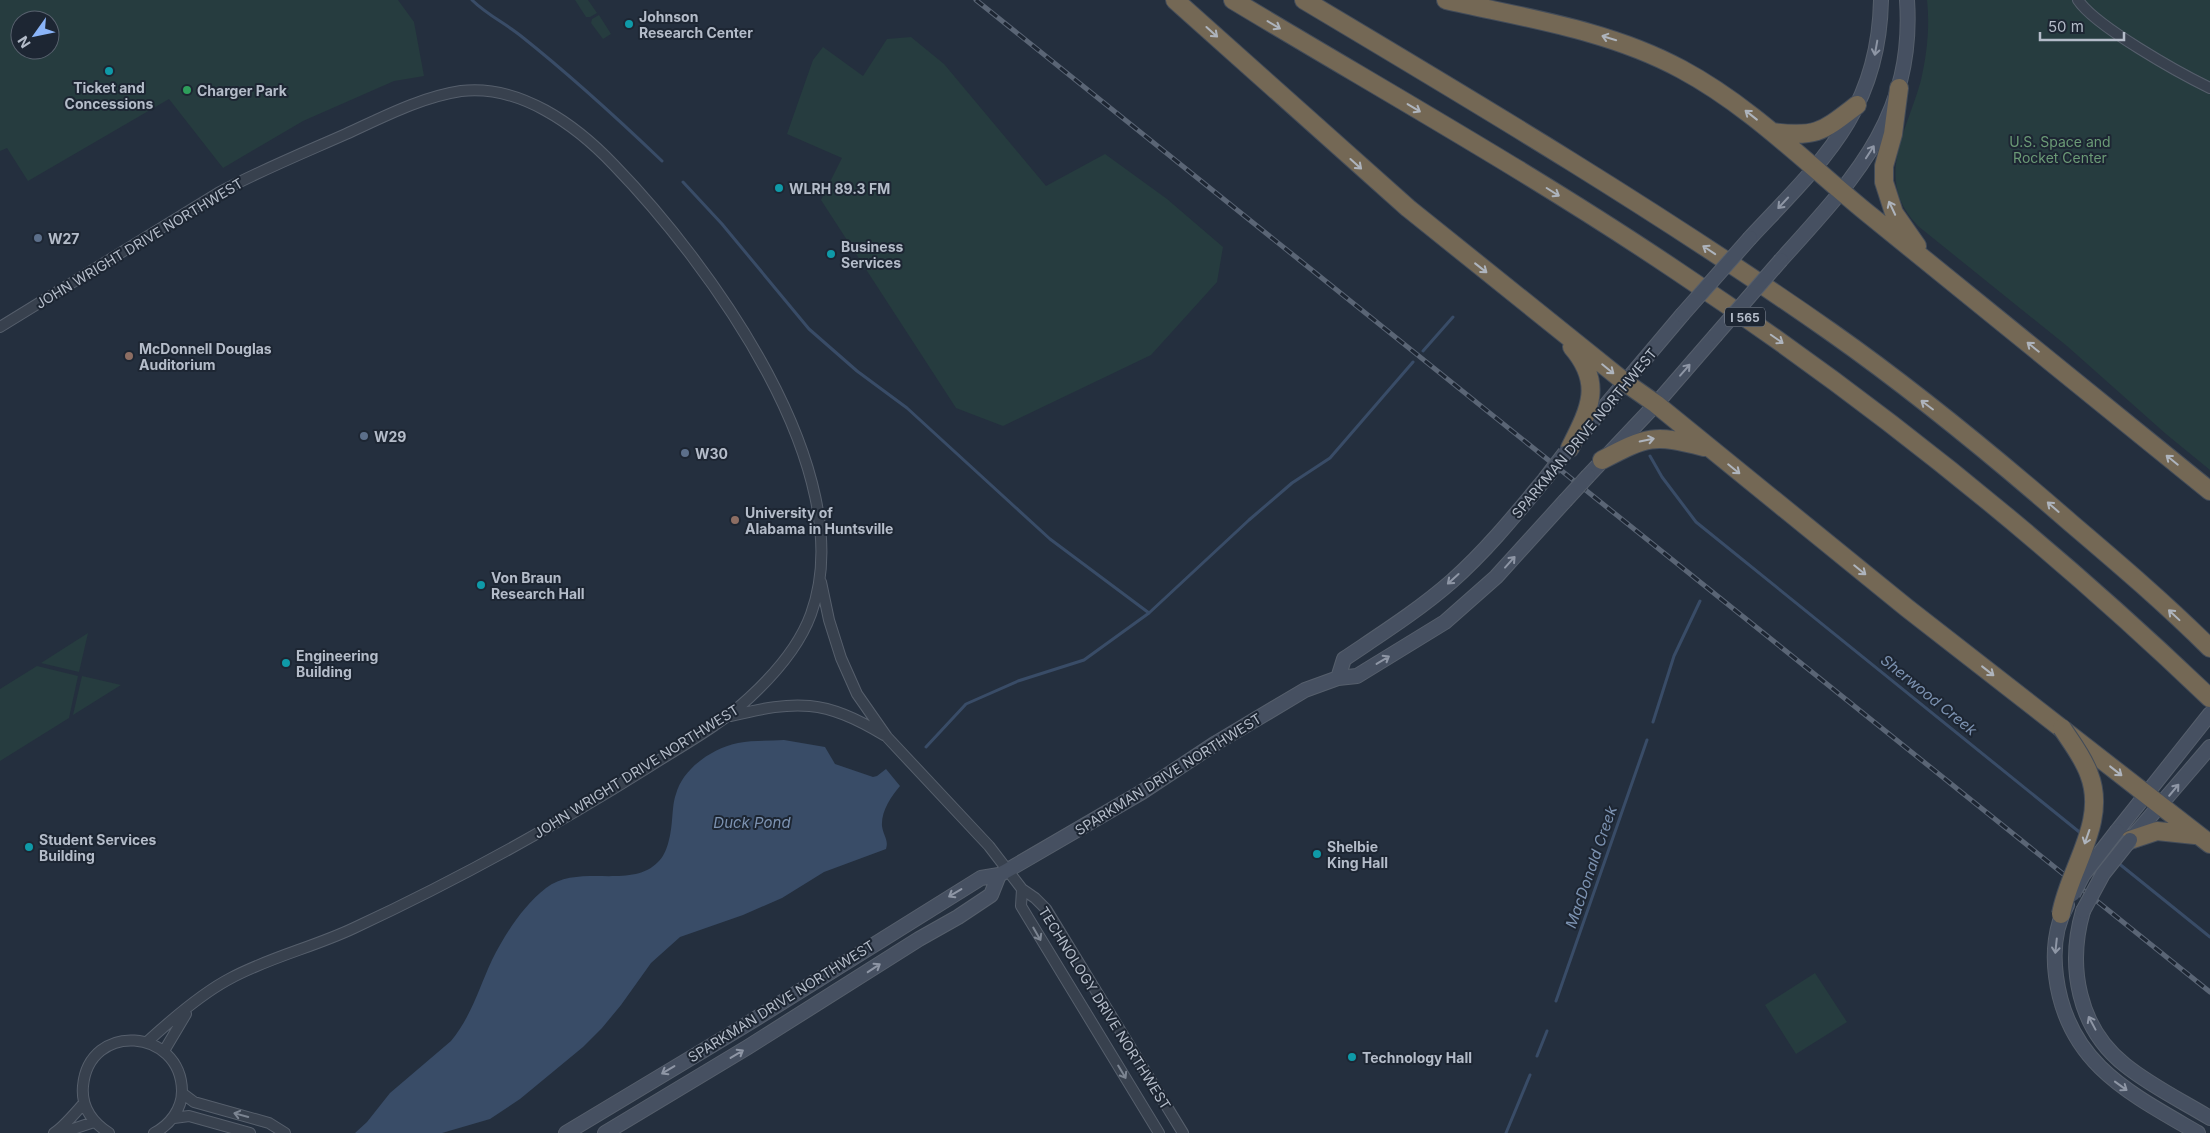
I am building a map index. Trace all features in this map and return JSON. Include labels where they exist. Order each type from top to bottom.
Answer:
[{"type":"highway","points":[[1175,0],[1362,169],[1439,234],[1626,383],[1656,404],[1907,608],[2204,840]]},
{"type":"highway","name":"I 565","points":[[1233,0],[1606,225],[1677,270],[1819,369],[1927,451],[2033,539],[2140,632],[2210,698]]},
{"type":"highway","name":"I 565","points":[[1304,0],[1583,169],[1689,237],[1832,333],[1988,452],[2126,570],[2210,648]]},
{"type":"highway","points":[[1446,0],[1587,32],[1647,52],[1715,89],[1772,132],[1842,192],[2210,490]]},
{"type":"highway","points":[[1899,88],[1893,134],[1884,166],[1885,189],[1894,213],[1929,263]]},
{"type":"highway","points":[[1772,132],[1795,135],[1813,134],[1828,127],[1857,105]]},
{"type":"highway","points":[[1552,324],[1577,353],[1584,364],[1590,382],[1591,400],[1587,413],[1568,451]]},
{"type":"highway","points":[[1602,460],[1634,443],[1651,439],[1675,440],[1709,449]]},
{"type":"highway","points":[[2062,728],[2085,764],[2093,788],[2094,799],[2092,822],[2064,896],[2065,907]]},
{"type":"highway","points":[[2124,835],[2163,830],[2204,840]]},
{"type":"main road","name":"SPARKMAN DRIVE NORTHWEST","points":[[1338,678],[1344,659],[1405,619],[1453,580],[1485,549],[1682,316],[1750,238],[1816,168],[1840,138],[1857,105],[1876,54],[1881,0]]},
{"type":"main road","name":"SPARKMAN DRIVE NORTHWEST","points":[[566,1133],[744,1026],[981,878],[1004,873],[1142,792],[1216,743],[1305,690],[1338,678],[1357,676],[1445,622],[1496,577],[1602,460],[1656,404],[1842,192],[1876,143],[1899,88],[1907,45],[1907,0]]},
{"type":"main road","points":[[2154,800],[2195,734],[2210,714]]},
{"type":"main road","points":[[2198,1133],[2118,1085],[2095,1064],[2078,1041],[2065,1014],[2056,978],[2054,956],[2065,907],[2083,875],[2124,835],[2154,800],[2210,748]]},
{"type":"main road","points":[[2124,835],[2083,911],[2076,940],[2075,966],[2084,1008],[2097,1033],[2124,1065],[2210,1118]]},
{"type":"main road","name":"SPARKMAN DRIVE NORTHWEST","points":[[605,1133],[958,917],[991,895],[1004,873]]},
{"type":"street","points":[[2078,0],[2088,13],[2105,26],[2210,88]]},
{"type":"street","name":"JOHN WRIGHT DRIVE NORTHWEST","points":[[0,327],[218,193],[280,163],[405,107],[466,90],[496,92],[533,104],[566,123],[591,144],[642,194],[683,244],[720,294],[757,353],[789,420],[808,466],[818,504],[822,541],[820,578],[811,615],[794,646],[772,676],[727,717],[560,822],[443,885],[352,929],[233,976],[212,989],[147,1042]]},
{"type":"street","name":"TECHNOLOGY DRIVE NORTHWEST","points":[[820,578],[829,620],[841,658],[857,694],[887,737],[989,846],[1004,873],[1046,909],[1183,1133]]},
{"type":"street","points":[[727,717],[773,706],[804,705],[830,709],[855,718],[887,737]]},
{"type":"street","name":"TECHNOLOGY DRIVE NORTHWEST","points":[[1022,890],[1021,906],[1159,1133]]},
{"type":"street","name":"JOHN WRIGHT DRIVE NORTHWEST","points":[[164,1052],[191,1006]]},
{"type":"street","points":[[109,1133],[94,1122],[84,1103],[84,1076],[90,1060],[108,1045],[122,1040],[147,1042],[164,1052],[178,1071],[182,1093],[174,1118]]},
{"type":"street","points":[[182,1093],[194,1102],[269,1123],[286,1133]]},
{"type":"street","points":[[57,1131],[84,1103]]},
{"type":"street","points":[[154,1133],[174,1118],[189,1116],[250,1133]]},
{"type":"street","points":[[57,1131],[70,1130],[94,1122]]},
{"type":"green space","name":"Charger Park","points":[[0,0],[398,0],[414,22],[424,76],[394,81],[303,121],[223,168],[169,99],[28,181],[7,148],[0,151]]},
{"type":"green space","points":[[575,0],[588,0],[597,13],[586,17]]},
{"type":"green space","name":"U.S. Space and Rocket Center","points":[[1927,0],[2210,0],[2210,470],[2166,434],[2067,346],[1918,226],[1905,209],[1898,191],[1895,173],[1897,155],[1923,70],[1928,30]]},
{"type":"green space","points":[[599,15],[611,34],[603,39],[591,23],[592,19]]},
{"type":"green space","points":[[911,37],[944,64],[1046,186],[1105,154],[1167,199],[1223,247],[1217,282],[1151,355],[1003,426],[956,408],[821,200],[842,158],[787,134],[813,60],[823,47],[863,76],[887,39]]},
{"type":"green space","points":[[88,633],[79,672],[41,663]]},
{"type":"green space","points":[[37,666],[78,676],[69,718],[0,761],[0,689]]},
{"type":"green space","points":[[82,676],[121,685],[73,715]]},
{"type":"green space","points":[[1815,973],[1847,1022],[1796,1054],[1765,1005]]},
{"type":"water","name":"Duck Pond","points":[[784,740],[825,747],[835,764],[873,777],[886,769],[900,786],[890,800],[883,815],[882,826],[886,840],[886,849],[824,872],[782,898],[743,915],[680,937],[651,963],[621,1005],[583,1047],[520,1099],[490,1119],[442,1133],[355,1133],[367,1122],[390,1093],[451,1041],[458,1032],[503,940],[522,912],[538,895],[559,881],[574,877],[619,876],[647,870],[658,862],[667,848],[675,797],[685,776],[692,768],[709,754],[728,746],[749,741]]},
{"type":"waterway","points":[[472,0],[521,36],[557,66],[662,161]]},
{"type":"waterway","points":[[683,182],[722,224],[809,329],[857,371],[907,408],[1050,539],[1149,613]]},
{"type":"waterway","points":[[1423,351],[1453,317]]},
{"type":"waterway","points":[[926,747],[966,704],[1018,681],[1084,660],[1149,613],[1249,520],[1292,483],[1330,458],[1413,362]]},
{"type":"waterway","name":"Sherwood Creek","points":[[1650,456],[1662,477],[1696,522],[2083,835]]},
{"type":"waterway","name":"MacDonald Creek","points":[[1653,722],[1674,656],[1700,601]]},
{"type":"waterway","name":"MacDonald Creek","points":[[1556,1001],[1647,740]]},
{"type":"waterway","name":"Sherwood Creek","points":[[2117,862],[2210,937]]},
{"type":"waterway","points":[[1537,1056],[1547,1031]]},
{"type":"waterway","name":"MacDonald Creek","points":[[1506,1133],[1530,1075]]},
{"type":"railway","points":[[976,0],[2210,992]]},
{"type":"place","name":"Johnson Research Center","points":[[629,24]]},
{"type":"place","name":"Ticket and Concessions","points":[[109,71]]},
{"type":"place","name":"Charger Park","points":[[187,90]]},
{"type":"place","name":"WLRH 89.3 FM","points":[[779,188]]},
{"type":"place","name":"W27","points":[[38,238]]},
{"type":"place","name":"Business Services","points":[[831,254]]},
{"type":"place","name":"McDonnell Douglas Auditorium","points":[[129,356]]},
{"type":"place","name":"W29","points":[[364,436]]},
{"type":"place","name":"W30","points":[[685,453]]},
{"type":"place","name":"University of Alabama in Huntsville","points":[[735,520]]},
{"type":"place","name":"Von Braun Research Hall","points":[[481,585]]},
{"type":"place","name":"Engineering Building","points":[[286,663]]},
{"type":"place","name":"Student Services Building","points":[[29,847]]},
{"type":"place","name":"Shelbie King Hall","points":[[1317,854]]},
{"type":"place","name":"Technology Hall","points":[[1352,1057]]}]
